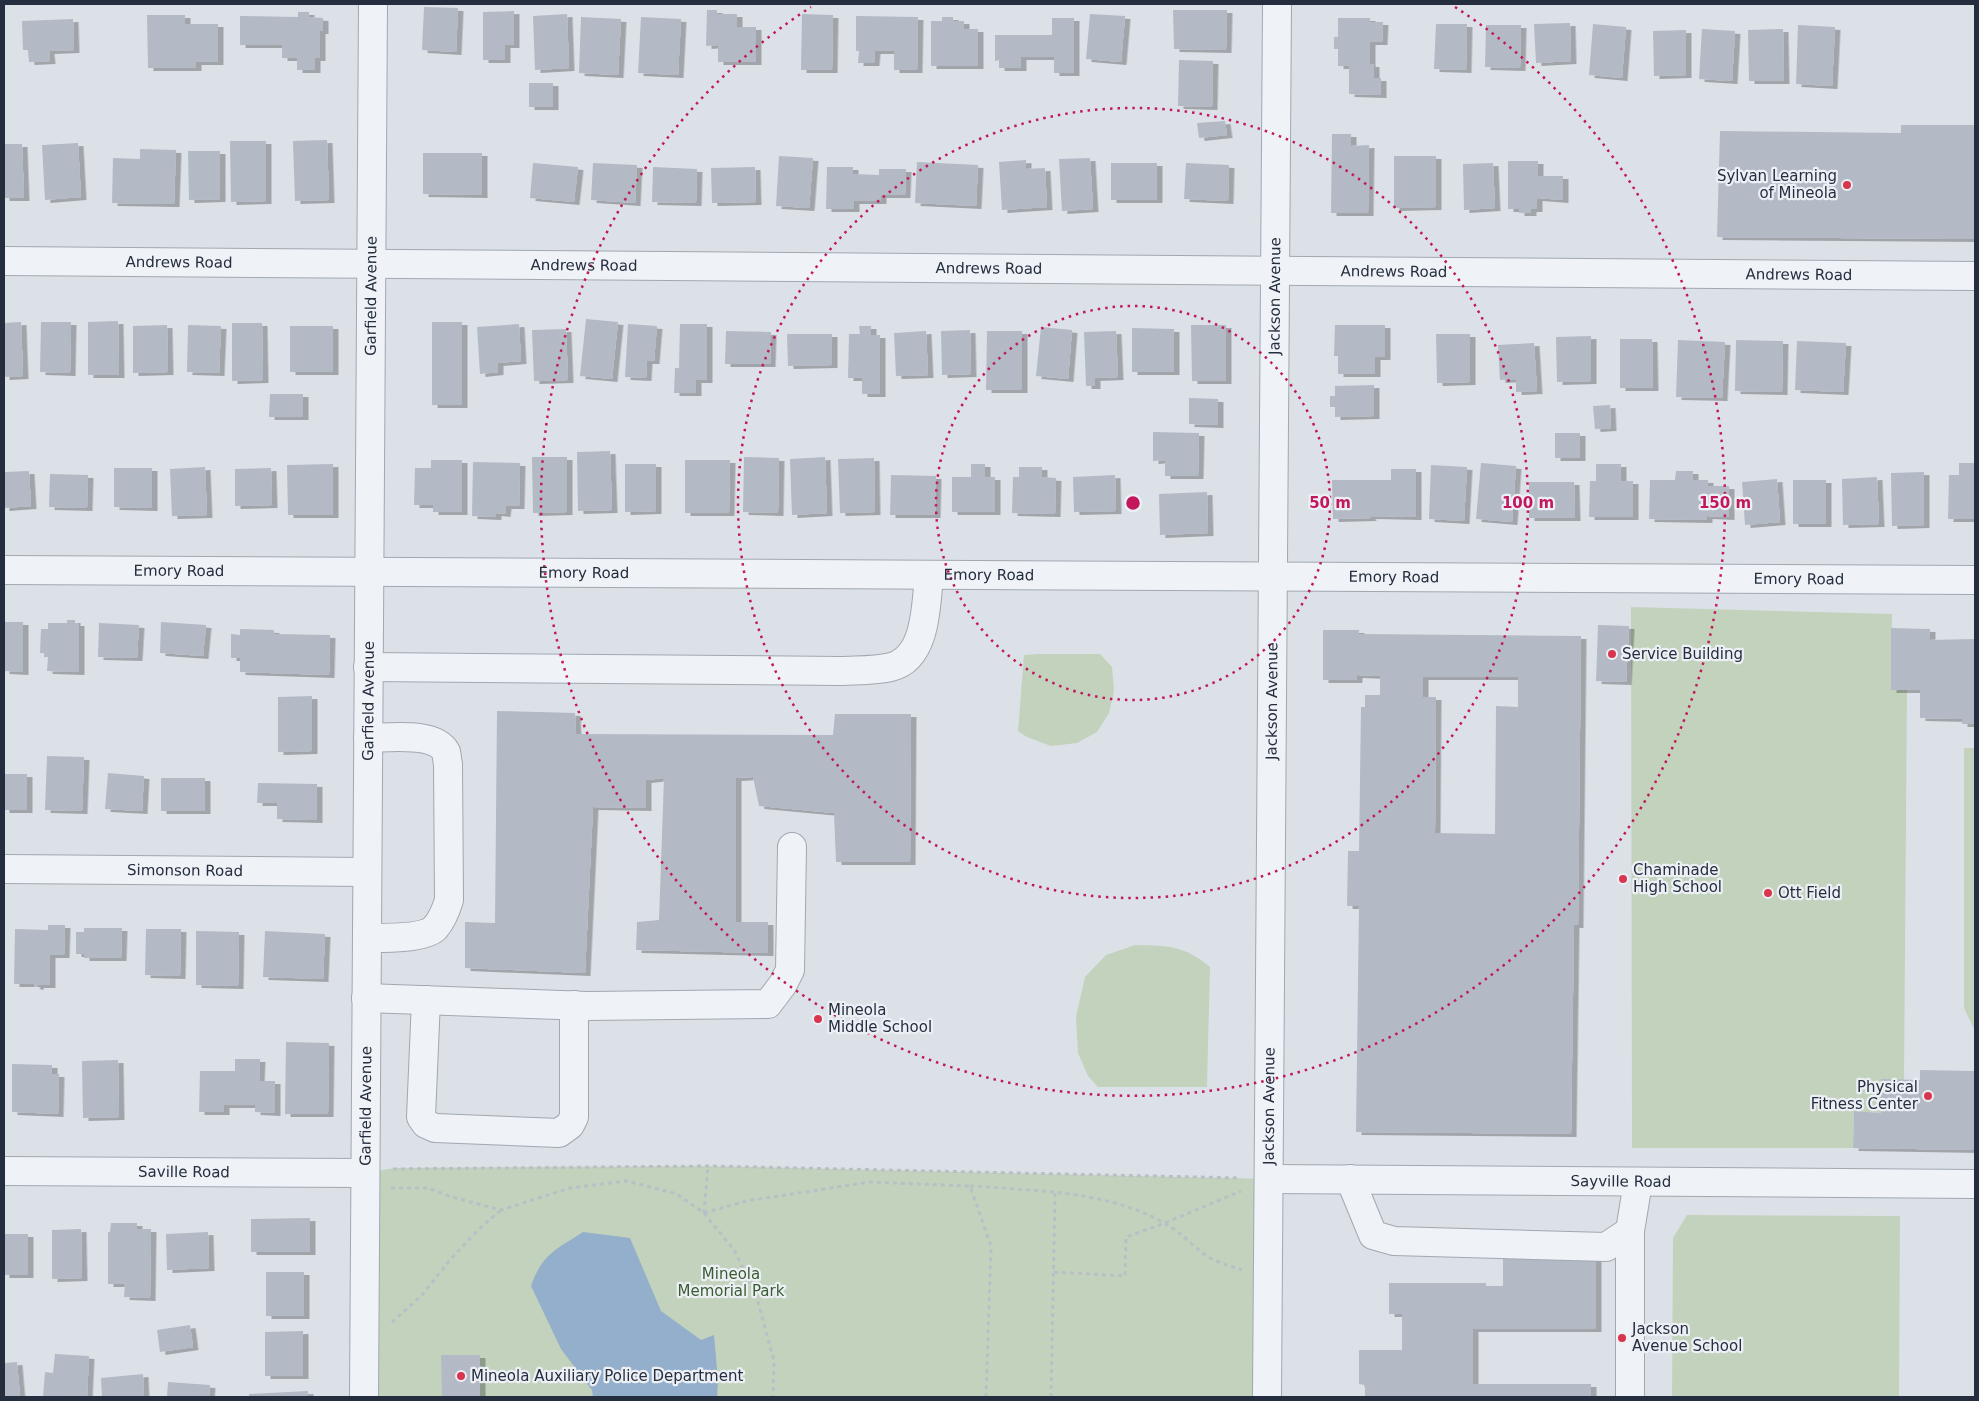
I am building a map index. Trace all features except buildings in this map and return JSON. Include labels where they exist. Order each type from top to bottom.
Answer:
[{"type":"street","name":"Garfield Avenue","points":[[364,1397],[373,4]]},
{"type":"street","name":"Jackson Avenue","points":[[1268,1397],[1277,4]]},
{"type":"street","name":"Andrews Road","points":[[4,261],[1975,276]]},
{"type":"street","name":"Emory Road","points":[[4,570],[1975,580]]},
{"type":"street","points":[[368,667],[840,671],[893,666],[909,656],[918,642],[923,626],[929,575]]},
{"type":"street","points":[[367,938],[410,936],[434,929],[445,914],[449,900],[448,764],[446,752],[437,743],[426,738],[368,738]]},
{"type":"street","points":[[366,998],[574,1005],[768,1004],[783,984],[790,970],[792,846]]},
{"type":"street","name":"Simonson Road","points":[[4,869],[367,872]]},
{"type":"street","points":[[426,1000],[421,1117],[426,1124],[435,1128],[559,1133],[570,1126],[574,1117],[574,1005]]},
{"type":"street","name":"Saville Road","points":[[4,1171],[365,1180]]},
{"type":"street","name":"Sayville Road","points":[[1269,1179],[1975,1184]]},
{"type":"street","points":[[1350,1179],[1373,1235],[1394,1241],[1606,1247],[1630,1231]]},
{"type":"street","points":[[1630,1397],[1630,1231],[1638,1182]]},
{"type":"path","points":[[704,1213],[708,1166]]},
{"type":"path","points":[[365,1180],[395,1168],[708,1166],[1269,1179]]},
{"type":"path","points":[[1054,1272],[1125,1276],[1126,1237],[1165,1223],[1269,1179]]},
{"type":"path","points":[[365,1180],[428,1188],[452,1197],[501,1210]]},
{"type":"path","points":[[391,1323],[422,1295],[450,1260],[478,1230],[501,1210],[570,1188],[627,1180],[677,1194],[704,1213],[734,1250],[756,1295],[774,1361],[773,1397]]},
{"type":"path","points":[[704,1213],[746,1201],[870,1182],[970,1186],[1055,1193],[1118,1202],[1165,1223],[1206,1256],[1220,1263],[1268,1279]]},
{"type":"path","points":[[970,1186],[991,1246],[986,1397]]},
{"type":"path","points":[[1051,1397],[1055,1193]]},
{"type":"green space","name":"Ott Field","points":[[1631,607],[1892,614],[1891,689],[1907,690],[1904,1080],[1881,1080],[1881,1113],[1854,1111],[1853,1148],[1632,1148]]},
{"type":"green space","points":[[1100,654],[1112,667],[1114,691],[1109,713],[1097,732],[1077,743],[1051,746],[1027,737],[1018,731],[1024,655]]},
{"type":"green space","points":[[1964,748],[1975,748],[1975,1031],[1964,1008]]},
{"type":"green space","points":[[1135,945],[1175,948],[1192,954],[1210,967],[1207,1087],[1098,1087],[1088,1076],[1078,1053],[1076,1017],[1085,977],[1106,955]]},
{"type":"green space","name":"Mineola Memorial Park","points":[[708,1166],[1269,1179],[1267,1397],[364,1397],[365,1173],[395,1168]]},
{"type":"green space","points":[[1687,1215],[1900,1216],[1899,1397],[1672,1397],[1673,1238]]},
{"type":"water","points":[[583,1232],[630,1238],[661,1311],[701,1340],[714,1335],[718,1381],[717,1397],[593,1397],[592,1390],[561,1349],[531,1286],[535,1275],[545,1259]]},
{"type":"place","name":"Sylvan Learning of Mineola","points":[[1847,185]]},
{"type":"place","name":"Service Building","points":[[1612,654]]},
{"type":"place","name":"Chaminade High School","points":[[1623,879]]},
{"type":"place","name":"Ott Field","points":[[1768,893]]},
{"type":"place","name":"Mineola Middle School","points":[[818,1019]]},
{"type":"place","name":"Physical Fitness Center","points":[[1928,1096]]},
{"type":"place","name":"Jackson Avenue School","points":[[1622,1338]]},
{"type":"place","name":"Mineola Auxiliary Police Department","points":[[461,1376]]}]
